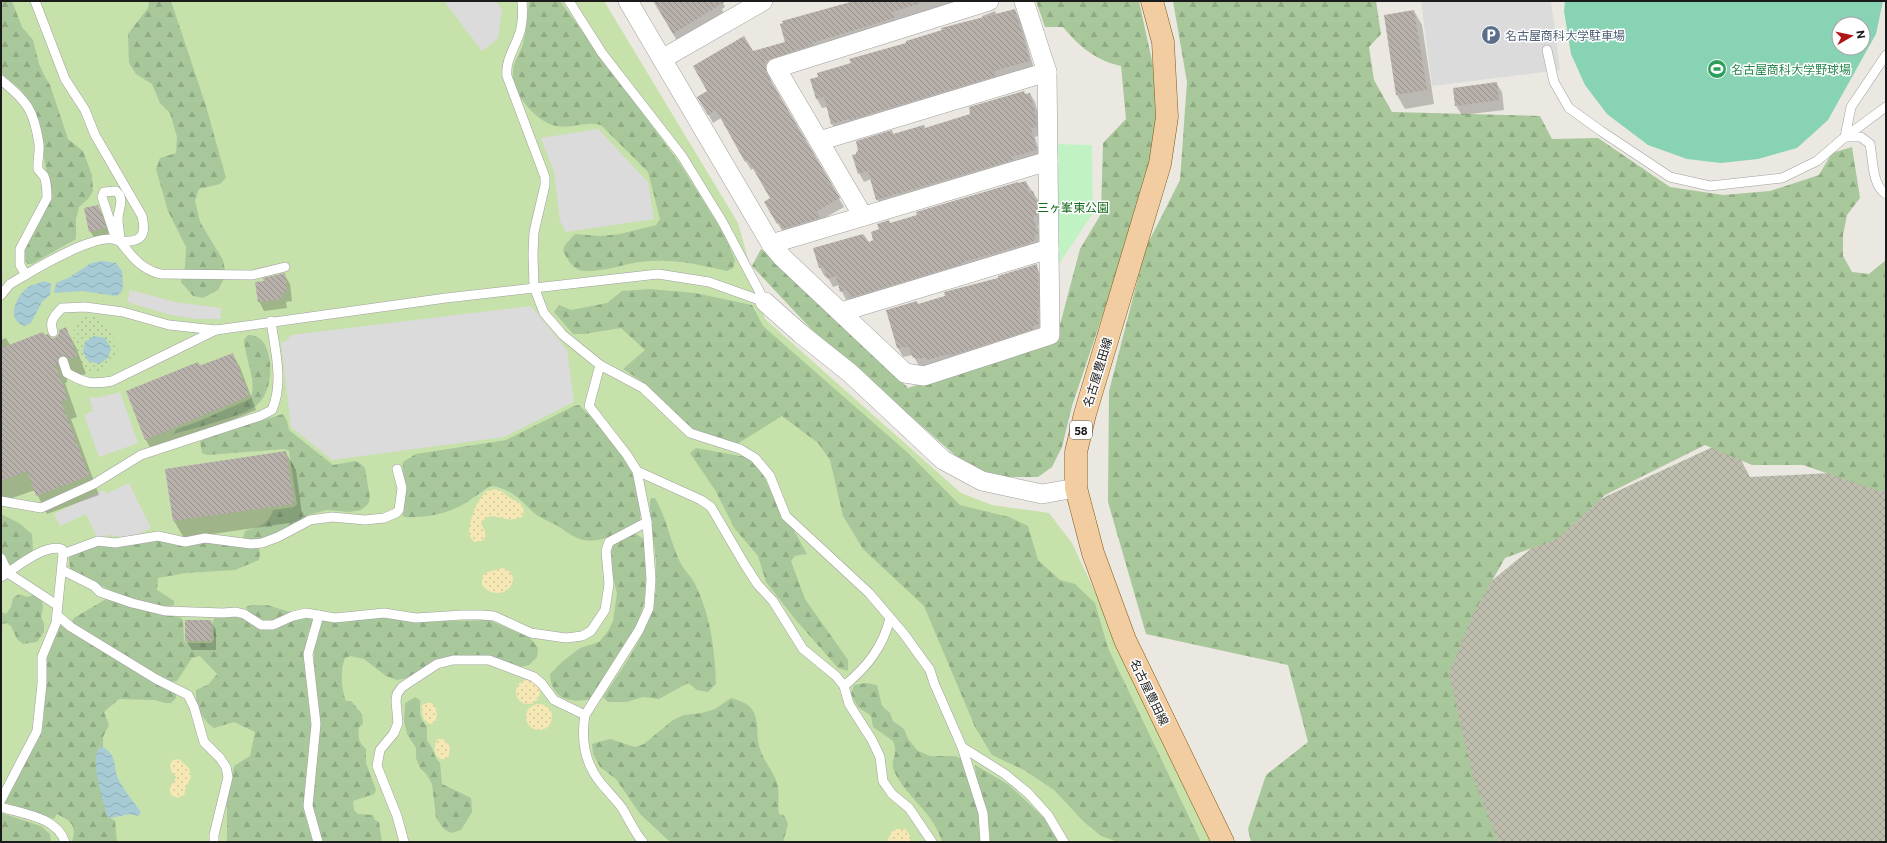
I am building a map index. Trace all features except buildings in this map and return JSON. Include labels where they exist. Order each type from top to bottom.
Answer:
[{"type":"main road","name":"名古屋豊田線","points":[[1152,1],[1163,42],[1167,116],[1160,164],[1085,414],[1076,452],[1076,488],[1093,553],[1125,640],[1223,842]]},
{"type":"street","points":[[628,1],[771,244],[782,257],[905,373],[924,376],[1050,335],[1047,72],[1024,1]]},
{"type":"street","points":[[662,59],[739,7],[763,1]]},
{"type":"street","points":[[863,216],[776,68],[989,1]]},
{"type":"street","points":[[819,141],[1047,72]]},
{"type":"street","points":[[771,244],[1048,161]]},
{"type":"street","points":[[840,312],[1049,249]]},
{"type":"street","points":[[765,302],[801,334],[850,373],[943,460],[982,482],[1042,494],[1076,488]]},
{"type":"lane","points":[[1,295],[10,284],[82,244],[104,239],[131,242],[140,238],[144,233],[142,216],[95,135],[85,110],[66,79],[35,1]]},
{"type":"lane","points":[[522,1],[523,11],[520,33],[506,67],[507,76],[545,176],[545,185],[534,232],[533,254],[534,287],[544,313],[563,335],[600,365],[643,388],[690,432],[740,449],[755,458],[770,476],[786,516],[870,593],[930,670],[934,683],[962,746],[983,813],[985,842]]},
{"type":"lane","points":[[569,1],[602,53],[682,156],[722,221],[765,302]]},
{"type":"lane","points":[[1547,50],[1554,82],[1570,108],[1600,131],[1670,177],[1710,186],[1782,178],[1818,161],[1845,138],[1886,107]]},
{"type":"lane","points":[[1845,138],[1851,107],[1886,55]]},
{"type":"lane","points":[[1,80],[26,102],[33,116],[39,144],[38,170],[45,180],[47,191],[47,198],[20,249],[20,265],[26,275]]},
{"type":"lane","points":[[1845,138],[1861,137],[1870,144],[1876,178],[1881,191],[1886,194]]},
{"type":"lane","points":[[118,240],[118,219],[122,202],[120,195],[116,191],[104,192],[102,197],[118,240],[140,265],[152,272],[161,274],[252,275],[285,267]]},
{"type":"lane","points":[[53,332],[50,325],[53,318],[62,308],[85,307],[123,312],[169,325],[216,330],[271,321],[534,287],[658,274],[709,282],[765,302]]},
{"type":"lane","points":[[1,501],[41,508],[94,484],[141,455],[260,416],[272,410],[277,398],[278,371],[271,321]]},
{"type":"lane","points":[[63,361],[67,373],[79,380],[96,384],[112,381],[216,330]]},
{"type":"lane","points":[[600,365],[589,406],[623,450],[637,471],[647,522],[651,579],[648,608],[639,630],[585,715],[583,727],[584,747],[590,765],[600,782],[622,809],[642,842]]},
{"type":"lane","points":[[64,554],[98,541],[115,543],[158,536],[185,542],[205,538],[257,544],[278,537],[310,520],[332,517],[365,520],[384,518],[396,513],[399,510],[402,488],[397,469]]},
{"type":"lane","points":[[637,471],[701,500],[711,507],[745,565],[758,585],[773,601],[803,649],[836,676],[844,686],[849,704],[872,740],[880,757],[883,782],[892,794],[909,808],[932,842]]},
{"type":"lane","points":[[62,570],[94,586],[100,592],[132,603],[165,611],[236,612],[244,614],[261,626],[273,625],[294,616],[306,613],[335,618],[384,613],[416,618],[481,615],[494,616],[530,633],[566,638],[582,636],[591,631],[605,610],[610,584],[606,551],[609,542],[647,522]]},
{"type":"lane","points":[[1,800],[37,730],[42,684],[42,657],[56,623],[64,554],[62,549],[57,548],[36,554],[5,575]]},
{"type":"lane","points":[[1,558],[5,575],[57,605]]},
{"type":"lane","points":[[57,615],[71,627],[156,680],[188,695],[194,707],[204,742],[220,758],[226,767],[228,777],[214,835],[214,842]]},
{"type":"lane","points":[[318,842],[308,806],[316,724],[308,654],[320,615]]},
{"type":"lane","points":[[844,686],[862,671],[878,650],[887,631],[890,618]]},
{"type":"lane","points":[[404,842],[397,816],[377,766],[380,750],[394,733],[398,723],[396,700],[397,694],[402,687],[437,664],[453,660],[489,660],[534,677],[542,684],[554,700],[585,715]]},
{"type":"lane","points":[[962,746],[1005,774],[1028,793],[1048,815],[1064,842]]},
{"type":"lane","points":[[1,807],[50,823],[57,828],[65,842]]},
{"type":"shaded area","points":[[444,1],[496,1],[502,9],[498,39],[482,51]]},
{"type":"shaded area","name":"名古屋商科大学駐車場","points":[[1421,1],[1551,1],[1560,70],[1432,86]]},
{"type":"shaded area","points":[[598,129],[648,182],[654,219],[566,232],[560,221],[554,172],[541,138]]},
{"type":"shaded area","points":[[130,290],[175,302],[221,308],[220,319],[198,319],[171,315],[127,302]]},
{"type":"shaded area","points":[[531,306],[567,350],[574,402],[504,437],[332,460],[291,427],[281,342],[286,341],[291,335]]},
{"type":"shaded area","points":[[120,392],[138,443],[99,457],[84,415],[93,411],[89,397],[97,398]]},
{"type":"shaded area","points":[[1730,439],[1750,477],[1832,473],[1886,492],[1886,842],[1473,842],[1434,648],[1468,600],[1581,508]]},
{"type":"shaded area","points":[[129,483],[151,528],[130,538],[109,535],[98,539],[86,514],[60,526],[54,514],[104,490],[106,494]]},
{"type":"green space","points":[[1,1],[604,1],[738,223],[765,319],[961,493],[992,505],[1049,513],[1072,543],[1212,842],[1,842]]},
{"type":"green space","points":[[1,1],[12,1],[22,27],[33,40],[39,64],[50,85],[68,139],[83,151],[92,175],[93,191],[88,199],[79,207],[76,219],[76,239],[32,264],[28,264],[23,259],[25,249],[49,187],[40,133],[27,98],[21,90],[1,73]]},
{"type":"green space","points":[[149,1],[171,1],[206,106],[226,178],[220,184],[199,189],[195,201],[200,222],[223,260],[226,275],[218,290],[203,298],[193,296],[181,282],[185,267],[186,247],[168,211],[156,169],[160,158],[176,153],[177,137],[170,113],[160,103],[152,84],[136,74],[129,63],[128,34],[148,8]]},
{"type":"green space","points":[[529,1],[560,1],[680,164],[724,234],[735,260],[733,268],[727,271],[684,262],[650,261],[584,271],[574,267],[569,261],[563,251],[565,245],[575,234],[600,236],[620,234],[656,225],[660,219],[648,172],[601,125],[589,124],[561,127],[549,124],[534,113],[521,98],[513,80],[513,72],[514,65],[524,39]]},
{"type":"green space","points":[[1036,1],[1139,1],[1154,70],[1156,142],[1146,186],[1072,406],[1062,447],[1052,467],[1038,477],[999,477],[965,464],[812,330],[752,266],[761,249],[908,388],[1045,344],[1057,336],[1080,249],[1101,214],[1103,143],[1126,119],[1121,66],[1103,60],[1089,52],[1082,47],[1063,27],[1045,27]]},
{"type":"green space","points":[[1173,1],[1376,1],[1381,34],[1369,47],[1374,80],[1392,112],[1540,116],[1552,139],[1598,138],[1670,187],[1723,195],[1770,191],[1819,175],[1832,153],[1852,147],[1860,198],[1847,215],[1843,235],[1843,256],[1852,272],[1869,274],[1886,260],[1886,491],[1878,491],[1803,465],[1752,465],[1705,445],[1605,495],[1557,539],[1505,558],[1472,616],[1449,674],[1473,777],[1498,842],[1251,842],[1248,829],[1266,775],[1308,742],[1288,665],[1146,634],[1108,502],[1109,391],[1146,247],[1180,180],[1187,82]]},
{"type":"green space","name":"名古屋商科大学野球場","points":[[1565,1],[1883,1],[1876,34],[1871,43],[1871,16],[1831,16],[1831,56],[1864,56],[1828,120],[1797,148],[1758,159],[1721,163],[1687,159],[1648,145],[1607,114],[1585,85],[1571,54],[1564,11]]},
{"type":"green space","name":"三ヶ峯東公園","points":[[1055,144],[1092,145],[1093,213],[1053,273]]},
{"type":"green space","points":[[649,289],[695,293],[752,305],[763,326],[908,453],[960,505],[1009,517],[1028,526],[1038,560],[1060,580],[1075,584],[1095,603],[1108,648],[1201,842],[1118,842],[1101,836],[1084,822],[1054,790],[1024,770],[992,755],[975,727],[924,606],[863,549],[843,516],[830,460],[818,443],[782,416],[737,444],[693,429],[643,382],[623,369],[645,350],[621,328],[584,334],[573,334],[554,312],[559,305],[571,310],[607,303],[622,291]]},
{"type":"green space","points":[[90,315],[96,317],[105,324],[112,334],[118,350],[113,362],[104,370],[93,372],[88,370],[82,365],[78,358],[75,348],[74,330],[80,319]],"holes":[[[105,338],[108,358],[83,352]]]},
{"type":"green space","points":[[248,335],[256,336],[264,342],[269,359],[270,374],[268,388],[261,400],[251,409],[241,413],[217,422],[173,434],[177,429],[250,399],[253,385],[244,340]]},
{"type":"green space","points":[[579,405],[613,442],[631,471],[637,486],[640,503],[640,520],[618,533],[602,539],[594,541],[577,538],[536,515],[520,499],[510,492],[491,486],[466,503],[448,511],[419,517],[404,517],[401,511],[403,462],[416,454],[506,440],[574,406]]},
{"type":"green space","points":[[283,414],[287,421],[289,430],[333,465],[355,461],[361,464],[365,468],[370,498],[368,504],[361,510],[350,512],[327,510],[308,515],[298,523],[263,539],[251,541],[243,538],[245,531],[259,527],[266,522],[273,510],[294,507],[297,504],[289,451],[285,449],[207,455],[202,453],[200,442],[207,437]]},
{"type":"green space","points":[[696,448],[746,457],[762,472],[782,516],[792,527],[807,554],[795,556],[791,561],[805,599],[848,660],[848,671],[838,668],[795,619],[766,582],[758,556],[735,529],[715,490],[690,453]]},
{"type":"green space","points":[[651,498],[655,498],[659,506],[680,562],[694,582],[704,606],[713,645],[716,684],[708,692],[697,690],[688,683],[659,699],[643,697],[626,702],[608,702],[603,697],[638,643],[653,607],[656,584],[656,561],[650,511]]},
{"type":"green space","points":[[1,514],[19,523],[32,534],[33,550],[14,565],[6,563],[1,552]]},
{"type":"green space","points":[[635,533],[644,539],[646,573],[644,600],[639,619],[627,643],[590,699],[575,701],[568,700],[558,694],[554,689],[550,674],[562,662],[580,648],[599,642],[608,631],[613,621],[617,594],[613,577],[611,549],[625,537]]},
{"type":"green space","points":[[143,540],[230,544],[259,549],[260,553],[259,560],[235,570],[186,573],[158,578],[157,590],[174,601],[174,605],[149,605],[135,601],[120,595],[70,569],[69,558],[81,549],[92,546],[119,546]]},
{"type":"green space","points":[[19,594],[27,597],[33,595],[42,602],[43,608],[41,617],[44,623],[44,632],[37,642],[23,644],[17,639],[11,626],[6,623],[1,625],[1,612],[6,614],[11,607],[13,598]]},
{"type":"green space","points":[[106,599],[181,618],[183,620],[184,640],[186,643],[211,643],[214,640],[213,620],[215,618],[236,616],[266,630],[276,629],[295,620],[307,618],[314,619],[308,633],[304,657],[311,727],[304,796],[305,815],[313,842],[227,842],[227,803],[234,766],[250,756],[255,732],[234,722],[214,728],[202,716],[198,707],[196,690],[209,684],[217,674],[200,656],[192,658],[177,681],[170,682],[152,673],[71,623],[74,618]]},
{"type":"green space","points":[[251,605],[267,605],[290,612],[281,617],[268,621],[259,619],[249,612],[246,607]]},
{"type":"green space","points":[[383,617],[415,622],[489,620],[530,638],[538,648],[537,657],[529,665],[520,667],[438,660],[407,678],[397,680],[386,676],[364,659],[351,656],[345,658],[342,674],[343,691],[346,701],[351,701],[362,714],[363,724],[359,727],[359,739],[361,744],[366,749],[366,763],[376,790],[374,794],[353,801],[354,810],[358,814],[373,815],[375,820],[379,822],[382,842],[321,842],[312,805],[320,724],[314,664],[314,643],[322,620]]},
{"type":"green space","points":[[61,624],[176,693],[176,698],[171,703],[155,700],[119,699],[104,712],[109,725],[103,737],[103,747],[98,749],[107,816],[115,821],[117,842],[72,842],[74,831],[72,824],[69,821],[57,814],[54,819],[4,802],[29,751],[39,738],[44,718],[44,663],[49,647]]},
{"type":"green space","points":[[866,683],[877,685],[882,706],[890,713],[893,721],[904,729],[908,739],[918,751],[930,756],[955,756],[962,759],[978,808],[981,842],[942,842],[927,814],[899,780],[894,771],[893,764],[895,747],[893,741],[873,727],[871,716],[858,707],[851,694],[854,685]]},
{"type":"green space","points":[[415,697],[420,700],[420,714],[427,727],[427,741],[440,763],[442,784],[471,798],[472,812],[461,830],[451,833],[444,829],[436,818],[432,784],[427,775],[420,768],[416,758],[416,748],[407,734],[404,721],[405,703]]},
{"type":"green space","points":[[731,698],[748,705],[755,716],[759,746],[778,787],[779,814],[784,815],[788,824],[783,842],[672,842],[640,814],[616,779],[600,767],[593,754],[592,744],[610,739],[635,747],[644,744],[673,720],[684,715],[702,713],[715,709]]},
{"type":"green space","points":[[975,765],[1009,785],[1044,818],[1059,842],[990,842],[990,834],[976,778]]},
{"type":"green space","points":[[1,813],[41,826],[50,834],[51,842],[1,842]]},
{"type":"sand","points":[[497,489],[513,500],[519,502],[524,509],[524,513],[522,517],[516,519],[506,519],[493,516],[487,517],[481,522],[486,536],[482,541],[474,542],[469,535],[470,523],[479,500],[486,491]]},
{"type":"sand","points":[[502,568],[509,572],[513,577],[509,588],[504,592],[497,593],[490,591],[482,585],[482,577],[485,573]]},
{"type":"sand","points":[[528,680],[536,684],[540,692],[536,700],[528,704],[520,700],[516,692],[520,684]]},
{"type":"sand","points":[[430,702],[435,706],[437,715],[435,722],[431,724],[424,719],[422,711],[422,705]]},
{"type":"sand","points":[[539,704],[548,708],[552,717],[548,726],[539,730],[530,726],[526,717],[530,708]]},
{"type":"sand","points":[[438,739],[443,739],[450,746],[449,756],[445,759],[439,758],[436,755],[435,747]]},
{"type":"sand","points":[[179,759],[189,768],[191,777],[184,795],[177,798],[171,795],[170,792],[170,787],[176,777],[171,771],[170,764],[173,760]]},
{"type":"sand","points":[[896,829],[905,829],[908,832],[910,835],[909,842],[887,842],[891,832]]},
{"type":"water","points":[[102,261],[116,263],[122,271],[122,291],[117,296],[82,291],[54,293],[56,283],[70,277],[91,263]]},
{"type":"water","points":[[45,281],[51,284],[50,295],[42,302],[31,323],[25,326],[19,323],[15,318],[14,313],[17,300],[25,289]]},
{"type":"water","points":[[94,336],[105,338],[111,348],[108,358],[99,364],[88,361],[83,352],[85,342]]},
{"type":"water","points":[[103,747],[112,755],[118,778],[141,812],[138,816],[130,814],[111,818],[107,816],[98,782],[96,764],[98,749]]},
{"type":"place","name":"名古屋商科大学駐車場","points":[[1491,35]]},
{"type":"place","name":"名古屋商科大学野球場","points":[[1717,69]]}]
